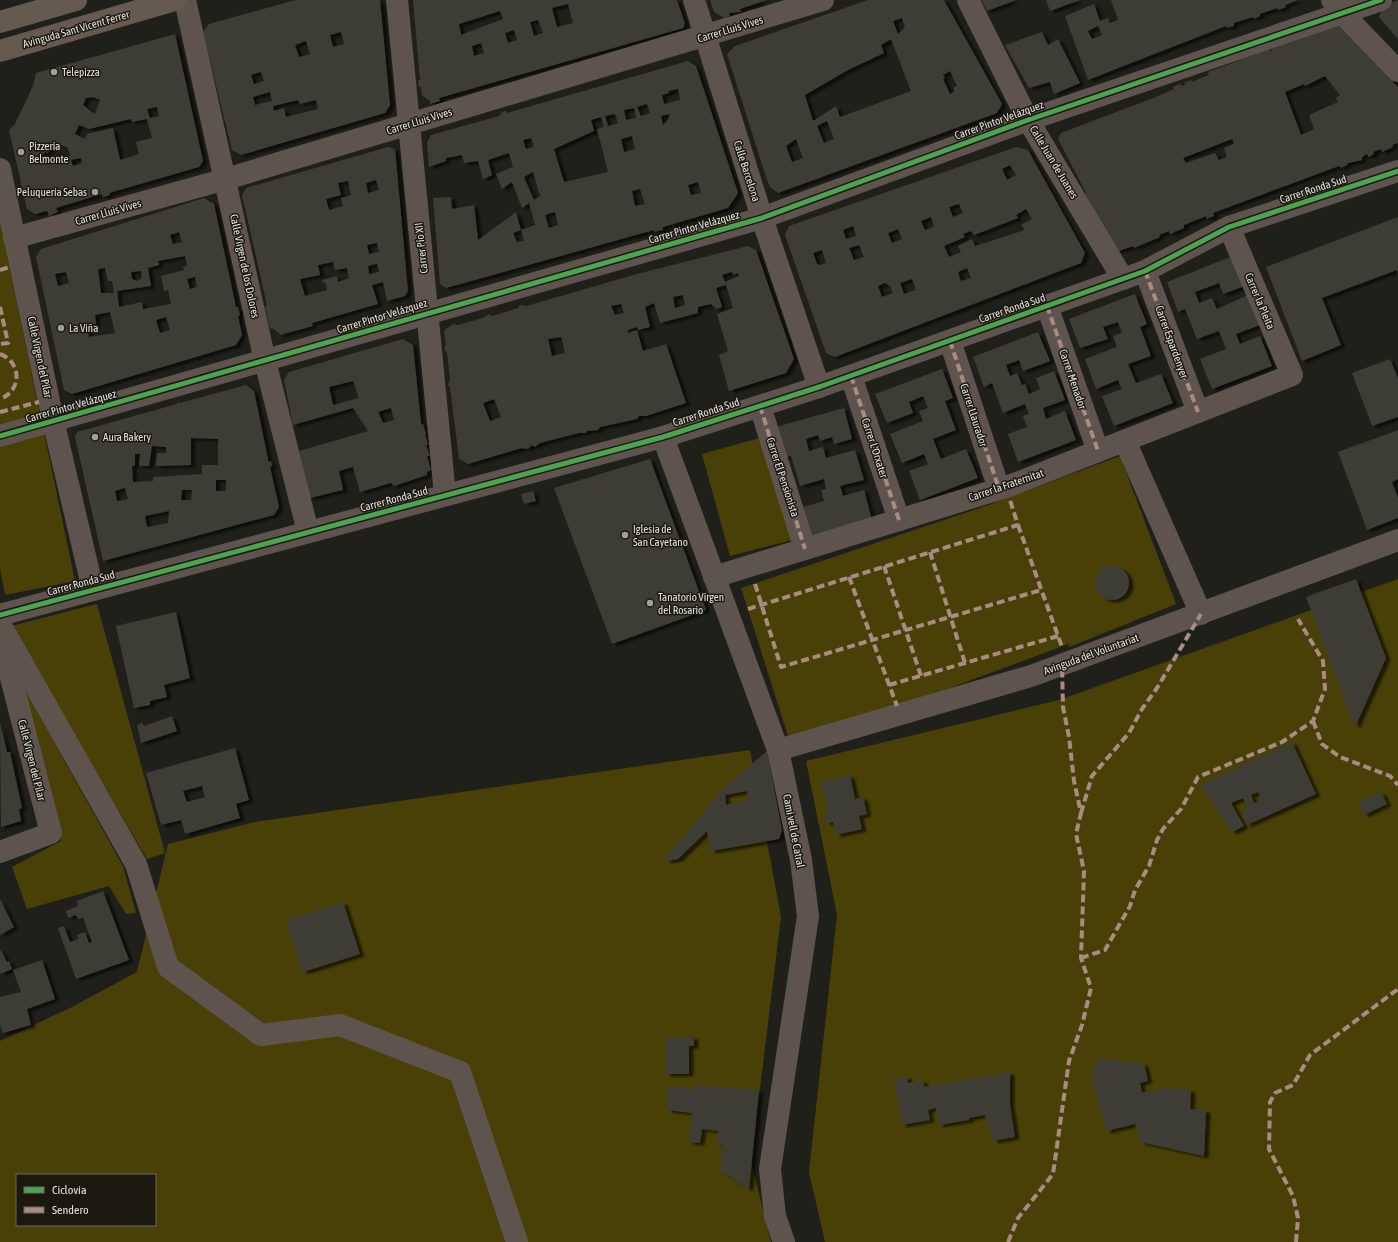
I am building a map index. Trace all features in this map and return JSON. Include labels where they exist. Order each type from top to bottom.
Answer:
[{"type":"highway","points":[[0,22],[76,0]]},
{"type":"highway","name":"Avinguda Sant Vicent Ferrer","points":[[0,51],[175,0]]},
{"type":"street","name":"Calle Virgen de los Dolores","points":[[185,0],[226,179],[265,362],[308,532]]},
{"type":"street","name":"Carrer Pío XII","points":[[397,0],[445,495]]},
{"type":"street","name":"Calle Barcelona","points":[[694,0],[762,218],[819,387]]},
{"type":"street","name":"Carrer Lluis Vives","points":[[14,238],[226,179],[823,0]]},
{"type":"street","name":"Calle Juan de Juanes","points":[[968,0],[1028,120],[1124,279]]},
{"type":"street","name":"Carrer Pintor Velázquez","points":[[0,436],[265,362],[427,313],[762,218],[1338,7],[1381,0]]},
{"type":"street","points":[[1338,7],[1398,71]]},
{"type":"street","name":"Calle Virgen del Pilar","points":[[0,169],[54,420],[93,590]]},
{"type":"street","name":"Carrer Ronda Sud","points":[[0,615],[663,437],[819,387],[1124,279],[1145,271],[1229,227],[1398,172]]},
{"type":"street","name":"Carrer la Pleita","points":[[1229,227],[1292,375]]},
{"type":"street","name":"Carrer Espardenyer","points":[[1145,271],[1198,412]]},
{"type":"street","name":"Carrer Menador","points":[[1048,306],[1098,451]]},
{"type":"street","name":"Carrer Llaurador","points":[[950,341],[999,489]]},
{"type":"street","name":"Carrer la Fraternitat","points":[[714,577],[999,489],[1292,375]]},
{"type":"street","name":"Carrer L'Orxater","points":[[851,376],[899,520]]},
{"type":"street","name":"Carrer El Pensionista","points":[[760,406],[805,549]]},
{"type":"street","name":"Camí vell de Catral","points":[[663,437],[778,750],[801,860],[808,916],[770,1169],[775,1216],[784,1242]]},
{"type":"street","points":[[1125,441],[1201,614]]},
{"type":"street","name":"Avinguda del Voluntariat","points":[[778,750],[1031,676],[1398,540]]},
{"type":"street","points":[[0,624],[136,864],[168,967],[261,1034],[340,1025],[460,1072],[517,1242]]},
{"type":"street","name":"Calle Virgen del Pilar","points":[[0,634],[51,833],[0,852]]},
{"type":"shaded area","points":[[0,222],[75,581],[5,595],[0,568]]},
{"type":"shaded area","points":[[763,437],[792,540],[730,556],[702,454]]},
{"type":"shaded area","points":[[1120,456],[1176,604],[1069,647],[1068,644],[950,688],[789,739],[741,588],[980,508]]},
{"type":"shaded area","points":[[1398,579],[1398,1242],[825,1242],[809,1172],[837,915],[806,761],[1059,700]]},
{"type":"shaded area","points":[[97,604],[165,853],[147,859],[11,626]]},
{"type":"shaded area","points":[[16,674],[123,866],[136,913],[126,914],[109,886],[27,909],[12,867],[61,841]]},
{"type":"shaded area","points":[[750,750],[781,917],[751,1162],[771,1242],[0,1242],[0,1041],[70,1008],[137,972],[168,844],[255,822]]},
{"type":"building","points":[[296,0],[380,0],[390,105],[385,113],[241,155],[232,150],[203,32],[209,24]],"holes":[[[341,32],[344,44],[333,47],[330,35]],[[306,41],[310,54],[299,57],[295,45]],[[261,72],[264,81],[254,84],[251,75]],[[270,92],[272,101],[255,105],[253,97]],[[298,100],[300,104],[316,100],[318,109],[286,117],[284,108],[274,111],[273,106]]]},
{"type":"building","points":[[413,0],[677,0],[685,24],[683,28],[439,98],[440,101],[430,104],[430,101],[422,95],[418,80],[420,80]],"holes":[[[568,4],[573,23],[557,27],[552,8]],[[500,11],[503,19],[461,35],[459,24]],[[538,20],[543,33],[534,36],[530,22]],[[514,30],[517,40],[508,43],[505,33]],[[481,43],[484,53],[474,56],[472,46]]]},
{"type":"building","points":[[710,0],[767,0],[740,9],[741,12],[729,13],[730,16],[724,18],[714,12]]},
{"type":"building","points":[[868,0],[944,0],[1002,104],[997,113],[778,193],[770,187],[766,177],[727,54],[735,46]],"holes":[[[902,18],[905,27],[898,34],[893,21]],[[891,39],[911,91],[840,117],[836,106],[813,121],[805,95],[848,70],[884,53],[881,45]],[[950,71],[957,86],[954,87],[954,92],[950,94],[943,79],[945,78],[943,75]],[[827,121],[834,139],[824,143],[817,126]],[[796,139],[803,158],[792,162],[786,146]]]},
{"type":"building","points":[[981,0],[1016,0],[987,11]]},
{"type":"building","points":[[1046,0],[1080,0],[1050,11]]},
{"type":"building","points":[[1111,0],[1298,0],[1285,5],[1286,7],[1278,10],[1277,8],[1260,14],[1260,16],[1254,19],[1253,17],[1234,23],[1234,26],[1227,28],[1226,26],[1088,80],[1065,16],[1094,4],[1100,21],[1108,18],[1110,23],[1118,20]],"holes":[[[1098,26],[1102,35],[1092,39],[1088,31]]]},
{"type":"building","points":[[1398,0],[1398,39],[1379,17],[1383,6]]},
{"type":"building","points":[[1335,23],[1348,26],[1394,79],[1392,81],[1398,87],[1398,143],[1382,152],[1381,149],[1373,152],[1374,154],[1369,157],[1367,154],[1362,157],[1362,160],[1348,163],[1341,168],[1339,166],[1213,213],[1214,216],[1206,219],[1206,216],[1184,225],[1184,228],[1170,234],[1169,231],[1159,235],[1160,237],[1134,248],[1133,246],[1119,251],[1112,249],[1088,205],[1091,204],[1058,139],[1061,133],[1156,97],[1174,89],[1173,87],[1180,84],[1181,86],[1185,85],[1184,83],[1191,80],[1192,82],[1209,75],[1208,72],[1269,49],[1270,51],[1272,50],[1271,48],[1316,33]],"holes":[[[1325,76],[1340,95],[1336,98],[1338,102],[1309,115],[1314,129],[1301,135],[1285,92],[1304,84],[1305,86]],[[1232,139],[1234,144],[1224,148],[1227,157],[1219,160],[1215,153],[1186,163],[1183,158]]]},
{"type":"building","points":[[1042,32],[1048,45],[1058,39],[1080,83],[1054,94],[1050,82],[1029,88],[1005,45]]},
{"type":"building","points":[[175,34],[203,161],[199,167],[109,193],[110,195],[103,197],[102,194],[56,208],[58,212],[49,216],[47,211],[35,214],[27,209],[9,130],[15,124],[33,86],[36,73]],"holes":[[[93,97],[100,100],[95,114],[83,105],[86,98]],[[157,107],[159,116],[150,118],[147,109]],[[131,119],[132,122],[147,119],[152,138],[136,142],[139,154],[120,160],[113,128],[87,134],[85,139],[75,134],[79,125],[89,129]],[[53,141],[68,148],[70,156],[52,160],[52,163],[45,164],[42,157],[45,152],[48,153]],[[81,158],[82,163],[73,166],[71,160]]]},
{"type":"building","points":[[688,61],[696,66],[738,193],[728,208],[663,227],[663,230],[654,232],[654,230],[446,288],[440,284],[433,198],[451,197],[452,209],[474,205],[478,240],[516,212],[521,230],[535,225],[529,203],[522,208],[512,182],[502,189],[496,174],[513,167],[509,153],[488,160],[492,175],[483,179],[478,161],[464,163],[462,155],[446,158],[446,161],[429,167],[427,142],[431,135],[499,116],[501,115],[500,113],[506,111],[507,113]],"holes":[[[678,89],[680,100],[664,104],[662,95],[669,93],[668,91]],[[647,104],[650,113],[641,116],[637,107]],[[634,108],[636,118],[626,120],[624,110]],[[615,114],[618,123],[608,126],[605,116]],[[670,114],[668,120],[663,125],[661,116]],[[601,117],[604,127],[597,129],[608,172],[564,182],[554,149],[594,131],[591,120]],[[632,136],[635,149],[624,152],[621,139]],[[531,138],[534,147],[526,149],[523,140]],[[533,172],[540,196],[534,200],[524,177]],[[698,182],[701,193],[691,195],[688,185]],[[640,189],[645,204],[635,206],[632,191]],[[555,212],[558,225],[549,228],[545,215]],[[521,230],[524,241],[517,242],[513,233]]]},
{"type":"building","points":[[388,147],[395,149],[408,291],[405,296],[387,301],[383,282],[372,285],[378,304],[312,323],[313,326],[280,335],[272,328],[270,329],[265,307],[267,305],[242,195],[246,188]],"holes":[[[376,180],[379,190],[368,193],[366,183]],[[348,181],[351,195],[341,198],[343,206],[329,210],[326,199],[341,195],[338,183]],[[377,243],[379,252],[369,254],[367,245]],[[333,262],[335,270],[347,268],[349,278],[338,282],[337,276],[322,280],[323,283],[325,282],[327,290],[305,296],[300,279],[320,275],[318,265]],[[377,264],[379,272],[369,274],[368,266]]]},
{"type":"building","points":[[1016,147],[1028,150],[1085,253],[1081,263],[835,357],[826,353],[785,235],[789,226]],"holes":[[[1010,165],[1016,175],[1007,180],[1002,169]],[[959,204],[963,213],[953,217],[949,207]],[[1026,209],[1032,219],[1021,225],[1025,230],[975,246],[972,239],[958,246],[961,252],[949,257],[944,246],[965,237],[963,234],[971,231],[974,235],[1018,218],[1016,215]],[[931,217],[934,227],[925,230],[921,221]],[[853,226],[856,236],[846,239],[843,230]],[[898,229],[902,239],[892,243],[888,233]],[[859,245],[864,257],[854,260],[849,248]],[[822,250],[826,263],[820,265],[817,264],[813,253]],[[967,268],[971,278],[961,281],[958,272]],[[912,279],[916,290],[904,294],[900,283]],[[885,283],[890,286],[893,293],[882,297],[878,286]]]},
{"type":"building","points":[[204,198],[214,204],[236,307],[238,307],[240,315],[238,316],[242,335],[236,345],[72,394],[64,390],[36,257],[41,249]],"holes":[[[179,232],[182,242],[173,244],[170,235]],[[185,256],[187,266],[183,267],[184,270],[161,276],[164,291],[168,290],[171,304],[143,309],[142,302],[119,307],[117,291],[151,286],[148,268],[159,265],[158,261]],[[105,268],[108,281],[112,281],[114,293],[101,293],[98,269]],[[141,271],[142,278],[137,281],[132,279],[131,272]],[[66,272],[69,283],[58,286],[55,274]],[[195,277],[197,287],[190,289],[187,279]],[[110,312],[115,333],[89,337],[87,327],[96,324],[95,315]],[[166,317],[170,330],[160,333],[156,320]]]},
{"type":"building","points":[[1398,217],[1398,277],[1397,270],[1322,298],[1341,345],[1302,361],[1266,267]]},
{"type":"building","points":[[748,246],[756,250],[794,359],[786,373],[729,391],[719,355],[728,351],[717,314],[733,308],[726,285],[716,288],[722,307],[716,309],[711,304],[698,307],[698,313],[660,323],[654,303],[645,307],[650,327],[638,330],[637,327],[628,330],[628,333],[637,330],[643,351],[666,344],[686,403],[646,416],[639,416],[637,419],[600,427],[598,430],[587,431],[586,433],[579,433],[540,443],[535,447],[532,445],[528,449],[522,448],[468,464],[459,459],[450,387],[448,385],[450,379],[447,352],[444,350],[446,344],[444,332],[446,329],[453,324],[458,325],[483,318],[489,314],[492,316],[518,308],[520,305],[526,306],[637,274]],"holes":[[[732,272],[733,275],[738,273],[739,276],[725,282],[722,275]],[[683,295],[685,305],[675,308],[673,297]],[[621,304],[624,313],[615,315],[611,306]],[[561,337],[565,353],[552,356],[548,339]],[[494,399],[501,417],[490,421],[483,403]]]},
{"type":"building","points":[[1233,256],[1245,286],[1223,294],[1219,283],[1195,292],[1199,303],[1212,298],[1217,309],[1248,295],[1260,325],[1236,334],[1240,344],[1260,336],[1272,366],[1212,389],[1200,359],[1226,349],[1219,331],[1197,339],[1185,309],[1178,312],[1167,282]]},
{"type":"building","points":[[1135,294],[1147,324],[1140,327],[1151,356],[1128,364],[1136,383],[1161,374],[1173,403],[1114,426],[1102,396],[1122,389],[1118,380],[1096,389],[1085,359],[1117,347],[1113,336],[1122,333],[1118,322],[1103,327],[1108,339],[1080,348],[1069,319]]},
{"type":"building","points":[[1038,332],[1050,361],[1023,371],[1019,360],[1006,365],[1010,376],[1017,373],[1022,385],[1025,384],[1029,394],[1040,389],[1036,378],[1054,371],[1065,400],[1043,408],[1046,419],[1065,411],[1076,440],[1018,462],[1008,434],[1027,427],[1023,416],[1029,414],[1025,404],[1003,413],[992,383],[984,387],[973,357]]},
{"type":"building","points":[[403,339],[413,345],[421,424],[423,424],[426,434],[428,445],[426,445],[430,456],[427,456],[431,470],[427,472],[427,475],[394,486],[391,483],[360,492],[353,467],[339,471],[343,490],[310,498],[299,451],[368,431],[353,408],[293,425],[284,380],[289,372]],"holes":[[[353,381],[359,398],[333,405],[329,387]],[[391,408],[394,420],[383,423],[378,412]]]},
{"type":"building","points":[[1390,359],[1398,378],[1398,417],[1372,426],[1352,373]]},
{"type":"building","points":[[942,369],[953,398],[945,401],[956,430],[933,439],[941,459],[966,449],[978,478],[920,500],[909,471],[928,464],[924,454],[902,463],[890,434],[923,421],[919,411],[928,408],[923,396],[909,402],[913,413],[887,423],[875,394]]},
{"type":"building","points":[[246,385],[254,391],[268,462],[271,461],[272,466],[270,467],[279,507],[274,515],[103,561],[75,437],[77,432],[177,404],[178,402],[180,403]],"holes":[[[191,438],[218,439],[218,465],[202,465],[202,474],[153,477],[153,481],[133,482],[132,466],[135,466],[135,454],[140,454],[139,466],[149,466],[152,446],[166,447],[166,453],[157,453],[156,466],[191,465]],[[216,480],[226,480],[226,491],[216,491]],[[125,488],[128,499],[117,501],[115,491]],[[182,490],[192,490],[191,500],[181,500]],[[169,511],[168,523],[147,527],[145,516]]]},
{"type":"building","points":[[844,408],[852,439],[834,444],[832,437],[820,441],[818,435],[806,439],[809,451],[823,447],[826,458],[855,450],[864,480],[840,486],[843,496],[864,490],[872,520],[811,537],[803,507],[824,501],[821,490],[826,489],[824,479],[800,486],[791,456],[784,457],[776,427]]},
{"type":"building","points":[[1398,430],[1398,479],[1392,482],[1398,498],[1398,518],[1367,530],[1338,452]]},
{"type":"building","name":"Iglesia de San Cayetano","points":[[650,459],[706,610],[612,644],[554,488]]},
{"type":"building","points":[[533,491],[536,501],[524,504],[521,494]]},
{"type":"building","points":[[1109,566],[1115,566],[1124,571],[1128,577],[1128,589],[1124,595],[1115,600],[1109,600],[1100,595],[1095,586],[1095,580],[1100,571]]},
{"type":"building","points":[[1356,579],[1386,658],[1355,727],[1306,597]]},
{"type":"building","points":[[176,612],[190,678],[164,685],[167,697],[150,701],[150,705],[134,708],[116,626]]},
{"type":"building","points":[[172,716],[177,731],[141,743],[137,725],[142,723],[144,726]]},
{"type":"building","points":[[0,723],[7,752],[10,752],[22,808],[19,809],[21,821],[1,827]]},
{"type":"building","points":[[1292,742],[1316,794],[1247,825],[1241,811],[1247,808],[1243,798],[1231,803],[1244,826],[1232,832],[1200,785]],"holes":[[[1258,792],[1262,800],[1254,803],[1251,795]]]},
{"type":"building","points":[[235,748],[249,800],[236,804],[240,818],[185,834],[181,820],[161,825],[146,773]],"holes":[[[202,786],[205,797],[187,802],[183,791]]]},
{"type":"building","points":[[767,751],[782,830],[779,839],[711,851],[707,831],[678,859],[666,861],[665,859],[723,789]],"holes":[[[747,791],[749,800],[726,805],[725,795]]]},
{"type":"building","points":[[850,775],[855,799],[863,797],[867,814],[859,816],[862,829],[836,835],[833,822],[826,823],[824,814],[828,813],[821,782]]},
{"type":"building","points":[[1381,792],[1387,804],[1364,815],[1358,802]]},
{"type":"building","points":[[103,891],[129,960],[76,979],[58,928],[64,926],[70,942],[78,939],[77,935],[85,932],[89,943],[92,942],[83,918],[78,919],[76,915],[68,918],[66,911],[78,906],[77,901]]},
{"type":"building","points":[[0,899],[14,927],[0,935]]},
{"type":"building","points":[[343,902],[360,954],[303,972],[286,920]]},
{"type":"building","points":[[0,949],[7,962],[9,961],[12,969],[0,974]]},
{"type":"building","points":[[42,960],[55,999],[27,1009],[31,1025],[3,1033],[0,1025],[0,997],[21,992],[13,970]]},
{"type":"building","points":[[694,1037],[694,1046],[689,1046],[689,1074],[666,1074],[666,1038]]},
{"type":"building","points":[[1098,1058],[1144,1064],[1148,1081],[1140,1083],[1142,1093],[1163,1088],[1191,1090],[1190,1109],[1206,1110],[1204,1156],[1140,1142],[1135,1124],[1107,1131],[1092,1079]]},
{"type":"building","points":[[1010,1072],[1010,1105],[1015,1137],[993,1141],[990,1125],[987,1125],[985,1115],[969,1118],[969,1120],[939,1125],[936,1108],[928,1110],[930,1120],[902,1125],[894,1079],[907,1076],[908,1083],[923,1080],[924,1087]]},
{"type":"building","points":[[694,1085],[759,1090],[749,1189],[720,1170],[722,1145],[717,1145],[718,1131],[702,1129],[700,1143],[689,1142],[692,1113],[667,1110],[667,1087],[694,1089]]},
{"type":"marked path","points":[[0,270],[10,267]]},
{"type":"marked path","points":[[1145,271],[1198,412]]},
{"type":"marked path","points":[[1047,306],[1098,451]]},
{"type":"marked path","points":[[0,307],[8,343],[0,344]]},
{"type":"marked path","points":[[950,341],[999,489]]},
{"type":"marked path","points":[[0,354],[12,363],[16,376],[12,390],[0,399]]},
{"type":"marked path","points":[[851,376],[899,520]]},
{"type":"marked path","points":[[0,412],[39,402]]},
{"type":"marked path","points":[[760,406],[805,549]]},
{"type":"marked path","points":[[748,609],[1018,525],[1009,497]]},
{"type":"marked path","points":[[1018,525],[1062,647]]},
{"type":"marked path","points":[[930,552],[965,663]]},
{"type":"marked path","points":[[884,566],[921,676]]},
{"type":"marked path","points":[[849,577],[897,706]]},
{"type":"marked path","points":[[755,584],[781,667],[1041,590]]},
{"type":"marked path","points":[[1081,813],[1092,776],[1129,733],[1142,709],[1157,688],[1201,614]]},
{"type":"marked path","points":[[1081,958],[1105,950],[1130,906],[1135,890],[1149,866],[1157,840],[1163,829],[1181,809],[1198,777],[1282,742],[1313,721],[1325,689],[1323,661],[1298,619]]},
{"type":"marked path","points":[[889,685],[1058,636]]},
{"type":"marked path","points":[[1008,1242],[1018,1218],[1053,1174],[1069,1061],[1082,1025],[1091,988],[1081,958],[1084,871],[1076,834],[1081,813],[1074,781],[1069,737],[1063,707],[1062,665]]},
{"type":"marked path","points":[[1313,721],[1322,744],[1340,757],[1390,776],[1398,785]]},
{"type":"marked path","points":[[1296,1242],[1298,1218],[1293,1196],[1269,1149],[1270,1102],[1275,1093],[1293,1085],[1310,1055],[1398,989]]},
{"type":"cycle path","points":[[0,436],[762,218],[1028,120],[1381,0]]},
{"type":"cycle path","points":[[0,615],[663,437],[819,387],[1145,271],[1229,227],[1398,171]]},
{"type":"place","name":"Telepizza","points":[[54,72]]},
{"type":"place","name":"Pizzería Belmonte","points":[[21,152]]},
{"type":"place","name":"Peluquería Sebas","points":[[95,192]]},
{"type":"place","name":"La Viña","points":[[61,328]]},
{"type":"place","name":"Aura Bakery","points":[[95,437]]},
{"type":"place","name":"Iglesia de San Cayetano","points":[[625,535]]},
{"type":"place","name":"Tanatorio Virgen del Rosario","points":[[650,603]]}]
